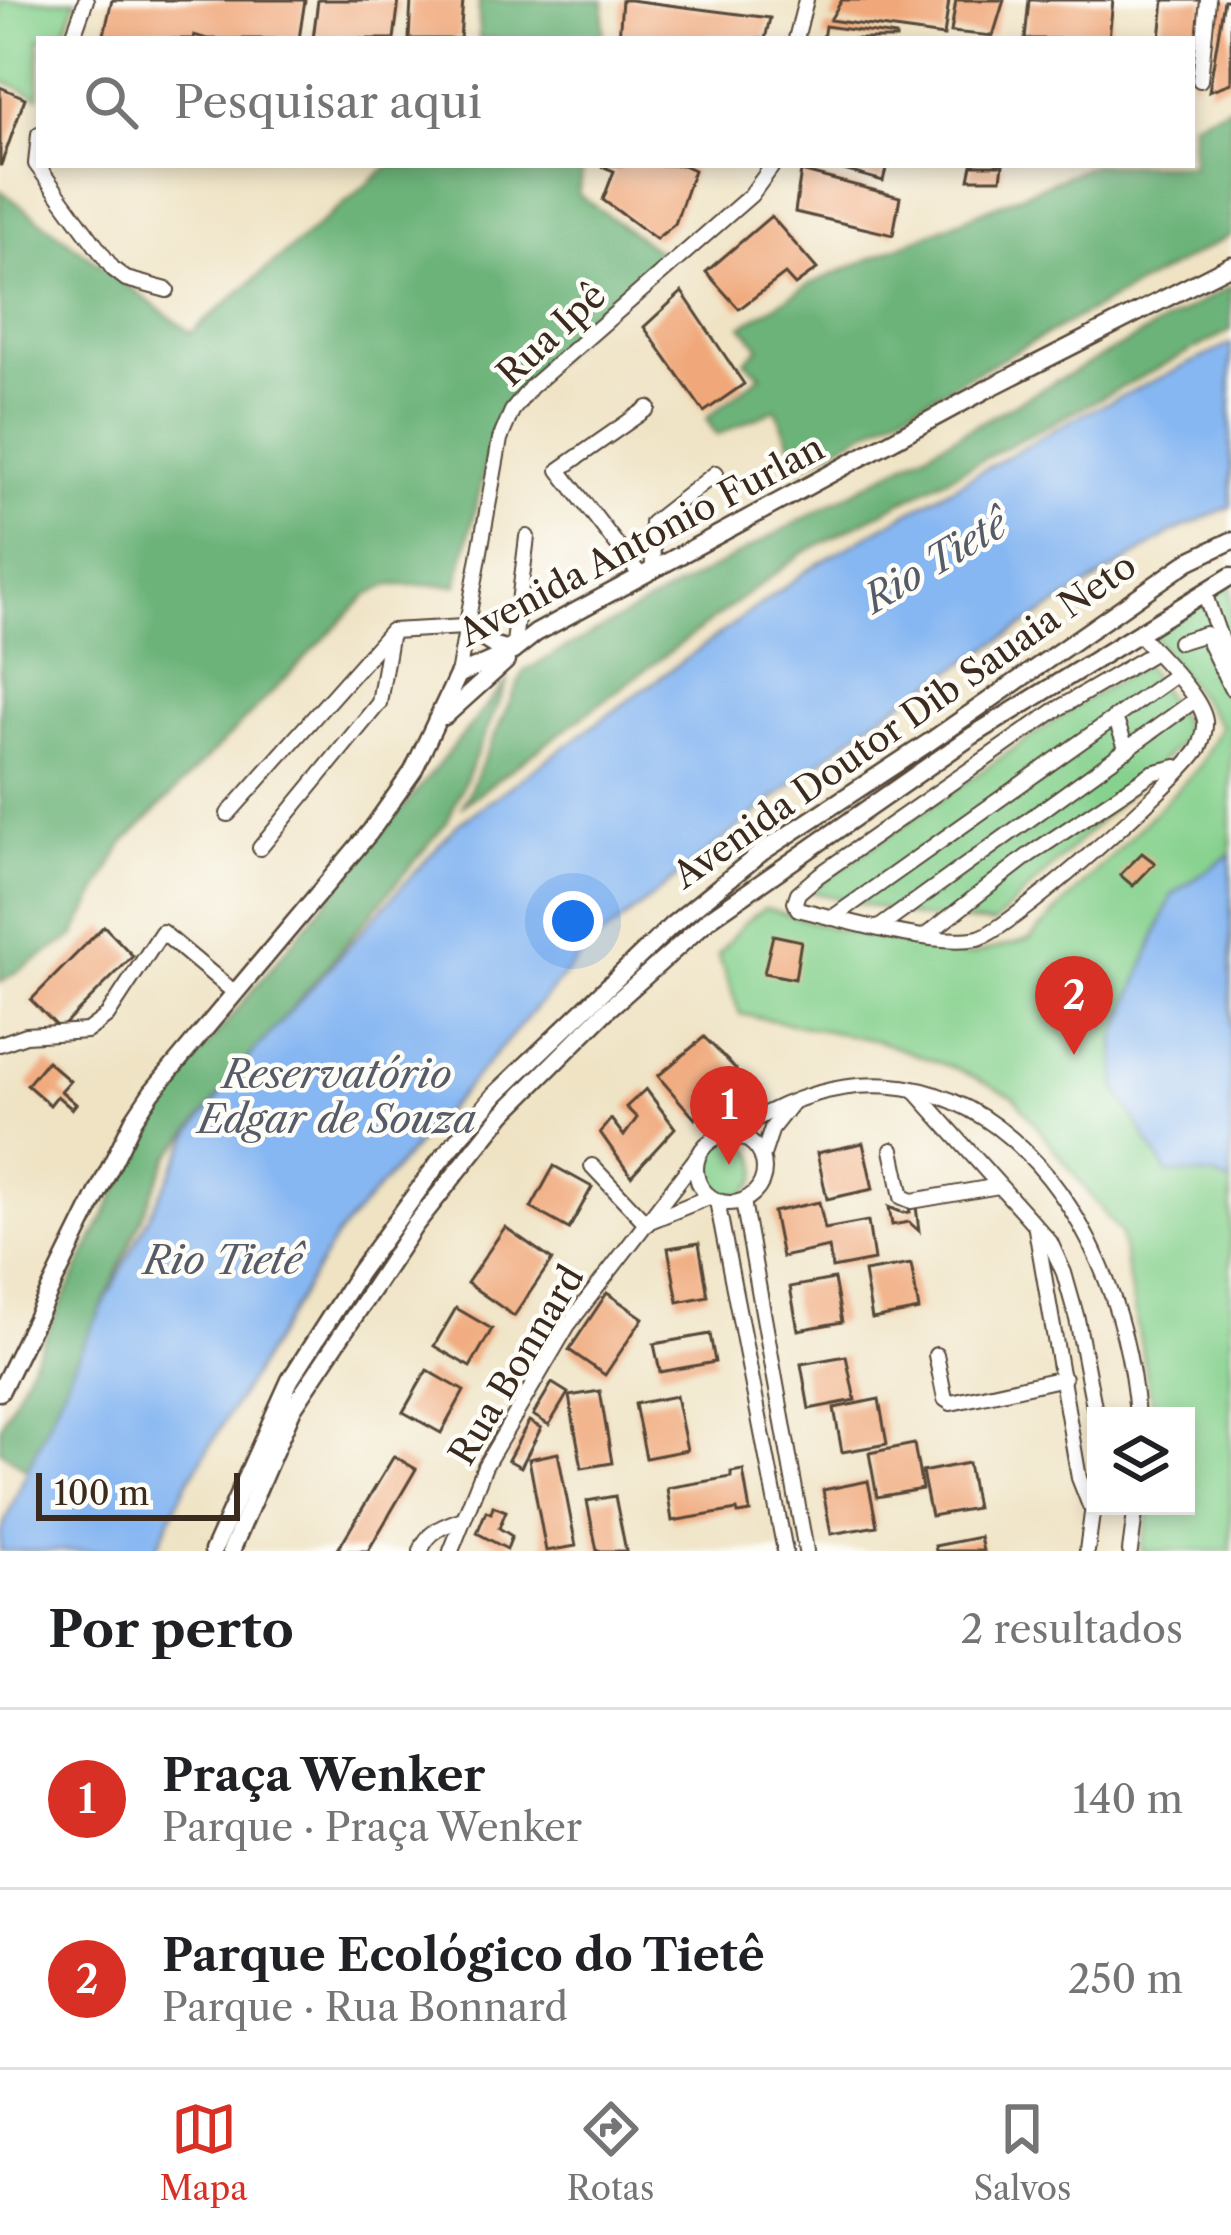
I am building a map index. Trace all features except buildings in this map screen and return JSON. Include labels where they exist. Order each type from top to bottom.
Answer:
[{"type":"main road","name":"Avenida Antonio Furlan","points":[[0,1391],[134,1119],[370,832],[413,771],[458,675],[513,652],[536,633],[991,387],[1231,265]]},
{"type":"main road","name":"Avenida Doutor Dib Sauaia Neto","points":[[213,1551],[290,1380],[359,1272],[439,1162],[496,1094],[655,941],[763,851],[928,743],[1189,560],[1231,541]]},
{"type":"main road","points":[[1189,560],[1205,572],[1207,593]]},
{"type":"main road","name":"Avenida Doutor Dib Sauaia Neto","points":[[231,1551],[293,1408],[415,1225],[504,1113],[607,1010],[709,919],[972,736],[1231,577]]},
{"type":"main road","points":[[1122,605],[1119,624],[1137,635]]},
{"type":"main road","points":[[465,627],[513,652]]},
{"type":"main road","points":[[436,725],[536,633]]},
{"type":"street","points":[[73,36],[86,0]]},
{"type":"street","points":[[797,36],[806,0]]},
{"type":"street","points":[[1200,80],[1208,0]]},
{"type":"street","points":[[42,168],[113,269],[126,279],[166,290]]},
{"type":"street","name":"Rua Ipê","points":[[458,675],[500,440],[512,411],[531,387],[751,195],[771,168]]},
{"type":"street","points":[[647,573],[559,470],[648,408]]},
{"type":"street","points":[[647,573],[652,523],[716,473]]},
{"type":"street","points":[[513,652],[527,538]]},
{"type":"street","points":[[1207,593],[1231,669]]},
{"type":"street","points":[[228,814],[391,631],[465,627]]},
{"type":"street","points":[[260,848],[380,703],[391,631]]},
{"type":"street","points":[[1179,642],[1205,634],[1231,688]]},
{"type":"street","points":[[1137,635],[1155,652],[1195,700],[1205,722],[1199,749],[1108,838],[1010,923],[978,938],[925,936],[798,909],[794,902],[798,893],[1054,711],[1155,652]]},
{"type":"street","points":[[832,918],[1175,675]]},
{"type":"street","points":[[880,927],[1195,700]]},
{"type":"street","points":[[1115,718],[1127,750]]},
{"type":"street","points":[[925,936],[1152,773],[1181,766]]},
{"type":"street","points":[[0,1044],[26,1035],[87,1031],[107,1016],[162,932],[236,993]]},
{"type":"street","points":[[785,1551],[713,1199],[697,1179],[697,1157],[710,1140],[731,1134],[766,1111],[794,1100],[874,1085],[913,1089],[959,1104],[1024,1146],[1082,1224],[1109,1283],[1135,1380],[1136,1407]]},
{"type":"street","points":[[913,1089],[1050,1242],[1064,1273],[1095,1407]]},
{"type":"street","points":[[762,1158],[778,1117],[794,1100]]},
{"type":"street","points":[[713,1199],[742,1201],[758,1188],[764,1168],[750,1141],[731,1134]]},
{"type":"street","points":[[892,1150],[899,1190],[912,1201],[999,1186]]},
{"type":"street","name":"Rua Bonnard","points":[[451,1551],[485,1466],[568,1325],[697,1157]]},
{"type":"street","points":[[592,1166],[649,1222]]},
{"type":"street","name":"Rua Bonnard","points":[[649,1222],[713,1199]]},
{"type":"street","points":[[742,1201],[806,1551]]},
{"type":"street","points":[[1036,1229],[1078,1478],[1087,1499]]},
{"type":"street","points":[[936,1355],[945,1399],[951,1403],[1064,1378]]},
{"type":"street","points":[[1087,1551],[1089,1515]]},
{"type":"street","points":[[1130,1551],[1135,1515]]},
{"type":"street","points":[[421,1551],[435,1531],[464,1519]]},
{"type":"green space","points":[[0,0],[76,0],[63,36],[36,36],[36,96],[0,79]]},
{"type":"green space","points":[[479,0],[604,0],[603,36],[479,36]]},
{"type":"green space","points":[[1231,106],[1231,235],[800,467],[776,409],[717,435],[706,419],[761,375],[745,361],[760,347],[742,326],[810,284],[1085,168],[1195,168],[1195,121]]},
{"type":"green space","points":[[386,168],[582,168],[578,194],[662,254],[498,414],[457,585],[389,585],[366,596],[123,844],[74,936],[0,982],[0,190],[191,333]]},
{"type":"green space","points":[[1231,286],[1231,330],[803,553],[463,805],[524,671]]},
{"type":"green space","points":[[1231,583],[1231,1551],[1141,1551],[1148,1515],[1195,1515],[1195,1407],[1152,1407],[1120,1233],[1014,1097],[957,1069],[878,1041],[740,1014],[718,954],[743,924],[765,908],[843,931],[968,956],[1030,939],[1199,767],[1221,726],[1151,634]]},
{"type":"green space","points":[[1145,664],[1182,722],[1185,738],[993,924],[921,918],[809,891],[1080,703]]},
{"type":"green space","points":[[509,679],[447,822],[168,1158],[29,1471],[0,1450],[0,1427],[153,1118]]},
{"type":"green space","points":[[729,1139],[749,1148],[758,1168],[749,1188],[729,1197],[709,1188],[700,1168],[709,1148]]},
{"type":"water","name":"Reservatório Edgar de Souza","points":[[1231,344],[1231,506],[1173,532],[869,723],[587,949],[336,1237],[186,1485],[155,1551],[0,1551],[0,1533],[78,1355],[193,1130],[252,1054],[457,825],[812,567],[1073,419]]},
{"type":"water","points":[[1231,854],[1231,1183],[1214,1176],[1167,1173],[1117,1089],[1115,1038],[1172,895]]},
{"type":"place","name":"Parque Ecológico do Tietê","points":[[1074,1055]]},
{"type":"place","name":"Praça Wenker","points":[[729,1165]]},
{"type":"water label","name":"Rio Tietê","points":[[935,561]]},
{"type":"water label","name":"Rio Tietê","points":[[223,1260]]}]
